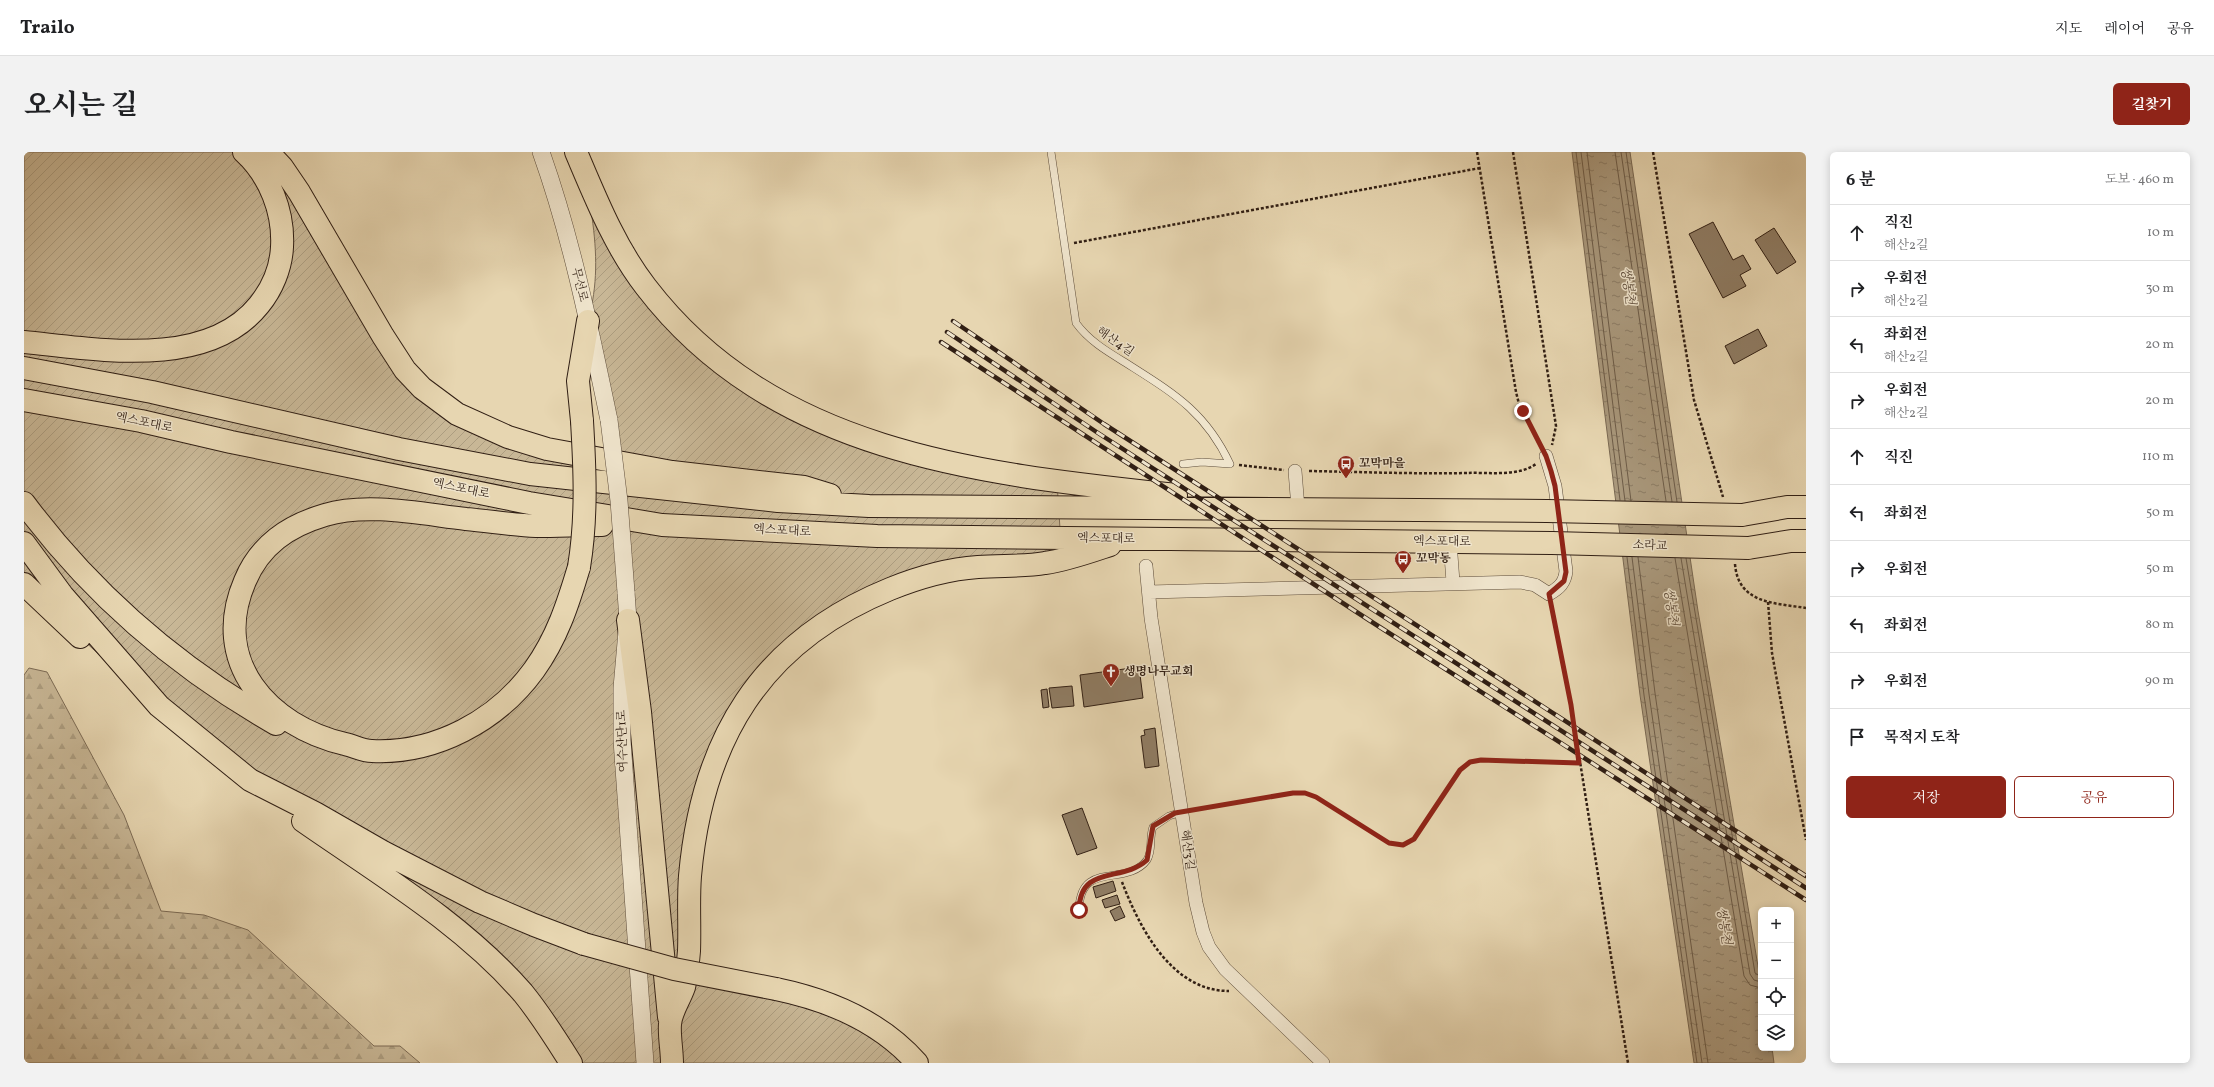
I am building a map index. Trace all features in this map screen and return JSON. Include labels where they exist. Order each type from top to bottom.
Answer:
[{"type":"highway","points":[[24,342],[128,351],[164,350],[192,345],[213,338],[235,327],[246,318],[264,298],[272,284],[282,253],[282,236],[281,220],[271,190],[257,167],[244,152]]},
{"type":"highway","points":[[268,152],[282,167],[299,192],[405,370],[430,394],[457,414],[508,437],[547,449],[672,472],[804,487],[869,506]]},
{"type":"highway","points":[[576,152],[599,206],[620,247],[645,286],[679,325],[714,358],[749,383],[781,403],[827,424],[884,445],[979,470],[1045,481],[1298,508]]},
{"type":"highway","points":[[24,503],[42,527],[87,578],[150,637],[188,666],[256,712],[306,739],[346,752],[420,748],[445,740],[482,719],[511,695],[533,672],[552,642],[568,603],[579,567],[584,535],[586,491],[578,381],[588,321]]},
{"type":"highway","points":[[24,368],[152,392],[399,449],[530,474],[778,501],[869,506],[1547,511],[1742,515],[1788,521],[1806,521]]},
{"type":"highway","name":"엑스포대로","points":[[24,400],[141,421],[231,442],[529,502],[662,525],[877,536],[1552,543]]},
{"type":"highway","points":[[1742,515],[1800,505]]},
{"type":"highway","points":[[369,751],[329,741],[295,725],[266,703],[247,678],[236,638],[235,625],[238,602],[249,571],[265,548],[279,534],[303,522],[327,514],[352,510],[379,510],[535,526],[662,525]]},
{"type":"highway","points":[[670,1022],[684,987],[687,969],[690,876],[699,814],[708,780],[729,729],[742,706],[772,668],[792,647],[815,630],[862,602],[914,580],[962,569],[1046,563],[1131,539]]},
{"type":"highway","points":[[1741,552],[1791,541],[1806,541]]},
{"type":"highway","points":[[24,542],[63,596],[159,706]]},
{"type":"highway","name":"소라교","points":[[1552,543],[1741,552]]},
{"type":"highway","points":[[1741,552],[1806,556]]},
{"type":"highway","points":[[24,584],[58,614],[88,646],[287,810],[464,936],[523,993],[550,1028],[571,1063]]},
{"type":"highway","points":[[628,620],[640,712],[670,1022],[672,1063]]},
{"type":"highway","points":[[250,780],[308,810],[383,852],[480,902],[534,925],[584,944],[674,969],[776,989],[828,1003],[865,1021],[895,1041],[917,1063]]},
{"type":"street","name":"무선로","points":[[541,152],[565,229],[588,321],[608,420]]},
{"type":"street","name":"여수산단1로","points":[[608,420],[619,501],[628,620],[622,674],[622,740],[645,1063]]},
{"type":"street","points":[[1148,592],[1453,582],[1528,582],[1549,594],[1564,581],[1566,572],[1555,486],[1546,456]]},
{"type":"street","points":[[1295,471],[1298,508]]},
{"type":"street","points":[[1450,542],[1453,582]]},
{"type":"street","name":"해산3길","points":[[1146,566],[1148,592],[1190,873],[1203,932],[1216,959],[1323,1063]]},
{"type":"lane","name":"해산4길","points":[[1051,152],[1076,323],[1081,330],[1101,348],[1172,392],[1192,409],[1215,436],[1230,464]]},
{"type":"lane","points":[[1183,464],[1202,462],[1230,464]]},
{"type":"lane","points":[[1079,910],[1080,896],[1088,883],[1100,877],[1136,868],[1147,860],[1153,826],[1169,816],[1182,812]]},
{"type":"path","points":[[1477,152],[1516,392],[1519,404],[1546,456]]},
{"type":"path","points":[[1230,464],[1295,471],[1417,474],[1506,472],[1531,468],[1546,456],[1552,446],[1556,426],[1513,152]]},
{"type":"path","points":[[1653,152],[1694,400],[1723,499]]},
{"type":"path","points":[[1064,245],[1480,168]]},
{"type":"path","points":[[1741,552],[1736,577],[1746,592],[1768,602],[1806,608]]},
{"type":"path","points":[[1549,594],[1571,705],[1579,763],[1628,1063]]},
{"type":"path","points":[[1768,602],[1772,653],[1806,840]]},
{"type":"path","points":[[1182,812],[1293,793],[1305,793],[1316,797],[1389,843],[1403,845],[1414,839],[1460,770],[1470,762],[1481,760],[1579,763]]},
{"type":"path","points":[[1119,873],[1141,925],[1158,952],[1167,961],[1206,989],[1218,991],[1248,991]]},
{"type":"green space","points":[[24,152],[268,152],[383,336],[457,414],[614,459],[588,321],[594,295],[596,269],[592,217],[597,215],[662,306],[806,415],[1057,482],[1062,560],[977,567],[815,630],[717,754],[687,969],[794,993],[917,1063],[571,1063],[553,1034],[411,897],[287,810],[128,682],[24,584]]},
{"type":"green space","points":[[29,668],[47,672],[124,815],[161,911],[204,915],[248,930],[374,1046],[400,1046],[420,1063],[24,1063],[24,675]]},
{"type":"water","name":"쌍봉천","points":[[1572,152],[1630,152],[1698,611],[1758,966],[1758,1051],[1772,1051],[1774,1063],[1694,1063],[1640,695]]},
{"type":"building","points":[[1713,222],[1733,260],[1743,255],[1751,269],[1740,275],[1746,286],[1723,298],[1689,234]]},
{"type":"building","points":[[1774,228],[1796,262],[1777,274],[1755,240]]},
{"type":"building","points":[[1758,329],[1767,346],[1734,364],[1725,346]]},
{"type":"building","name":"생명나무교회","points":[[1139,667],[1143,698],[1084,707],[1080,675]]},
{"type":"building","points":[[1072,686],[1074,706],[1052,708],[1049,688]]},
{"type":"building","points":[[1047,689],[1049,707],[1043,708],[1041,690]]},
{"type":"building","points":[[1155,728],[1159,766],[1145,768],[1141,736],[1145,735],[1144,730]]},
{"type":"building","points":[[1082,808],[1097,848],[1077,855],[1062,815]]},
{"type":"building","points":[[1113,881],[1116,891],[1096,898],[1093,887]]},
{"type":"building","points":[[1117,895],[1120,904],[1105,908],[1102,900]]},
{"type":"building","points":[[1120,906],[1125,917],[1115,921],[1110,911]]},
{"type":"railway","points":[[953,321],[1104,424],[1806,876]]},
{"type":"railway","points":[[947,332],[1098,433],[1806,888]]},
{"type":"railway","points":[[941,342],[1375,624],[1806,900]]},
{"type":"place","name":"꼬막마을","points":[[1346,479]]},
{"type":"place","name":"꼬막동","points":[[1403,574]]},
{"type":"place","name":"생명나무교회","points":[[1111,687]]},
{"type":"route","points":[[1079,910],[1080,896],[1083,888],[1088,883],[1100,877],[1126,872],[1136,868],[1147,860],[1150,850],[1150,840],[1153,826],[1175,813],[1293,793],[1305,793],[1316,797],[1389,843],[1403,845],[1414,839],[1460,770],[1470,762],[1481,760],[1579,763],[1571,705],[1549,594],[1560,586],[1566,576],[1555,486],[1546,456],[1523,411]]}]
